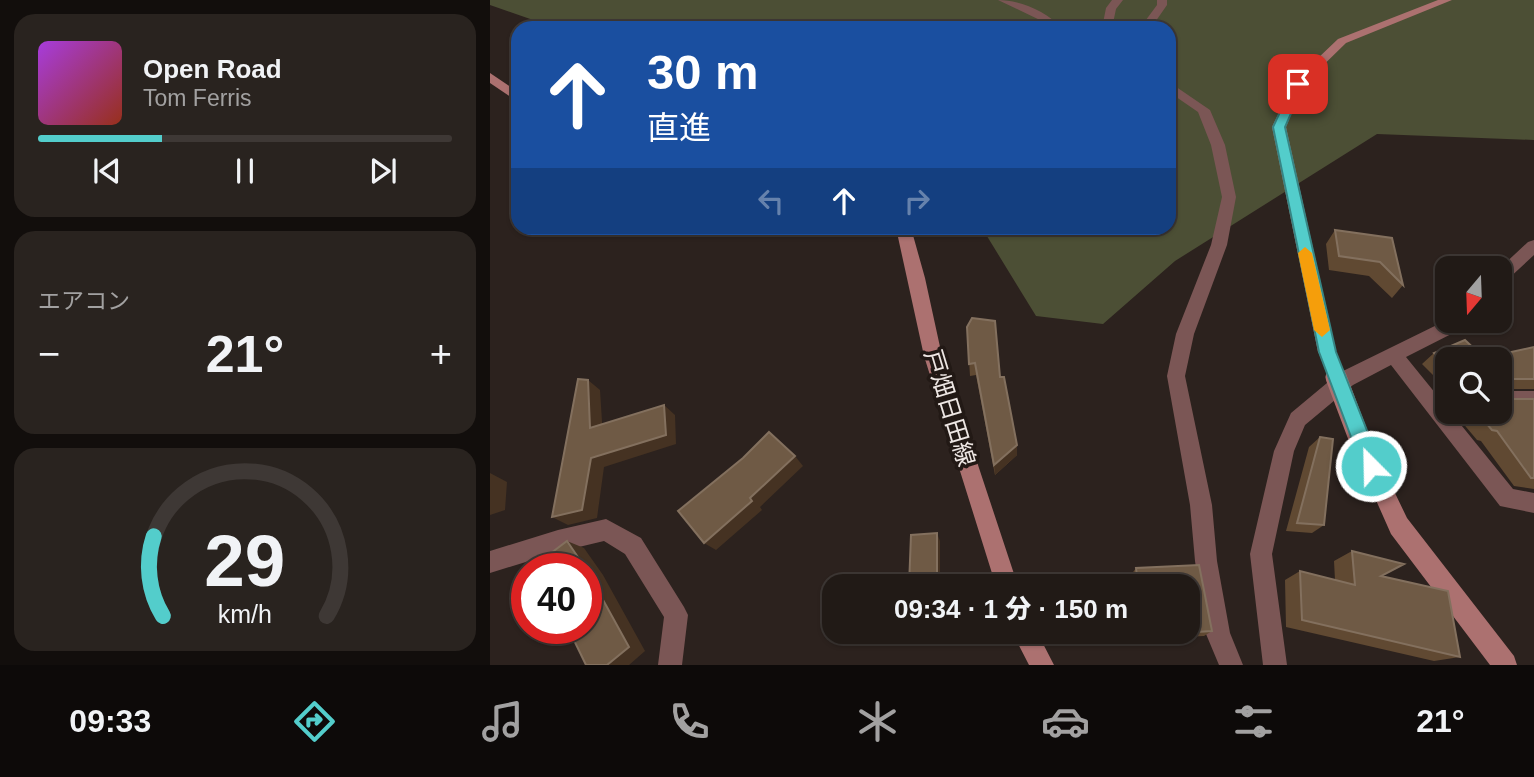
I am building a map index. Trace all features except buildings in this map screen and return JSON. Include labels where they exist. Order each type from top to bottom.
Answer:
[{"type":"street","points":[[1003,0],[1049,21]]},
{"type":"street","points":[[1108,21],[1111,8],[1118,0]]},
{"type":"street","points":[[1150,21],[1162,5],[1162,0]]},
{"type":"street","points":[[1447,0],[1342,41],[1298,84],[1279,127],[1327,352],[1363,446],[1399,526],[1505,665]]},
{"type":"street","points":[[490,77],[511,93]]},
{"type":"street","points":[[1176,91],[1204,110],[1218,145],[1229,197],[1219,245],[1185,334],[1176,376],[1201,505],[1206,561],[1218,634],[1231,665]]},
{"type":"street","name":"戸畑日田線","points":[[905,235],[933,356],[1003,574]]},
{"type":"street","points":[[1512,266],[1534,246]]},
{"type":"street","points":[[1275,665],[1261,554],[1284,451],[1298,419],[1346,379],[1438,333]]},
{"type":"street","points":[[1394,356],[1507,499],[1534,503]]},
{"type":"street","points":[[1424,395],[1435,396]]},
{"type":"street","points":[[1512,399],[1534,398]]},
{"type":"street","points":[[490,562],[558,541],[606,530],[633,546],[676,614],[670,665]]},
{"type":"street","points":[[1031,644],[1042,665]]},
{"type":"green space","points":[[490,0],[1534,0],[1534,140],[1377,134],[1175,261],[1103,324],[1036,316],[986,235],[1176,235],[1176,21],[536,21],[490,5]]},
{"type":"slow traffic","points":[[1305,253],[1322,330]]},
{"type":"route","points":[[1298,84],[1279,127],[1327,352],[1371,466]]}]
